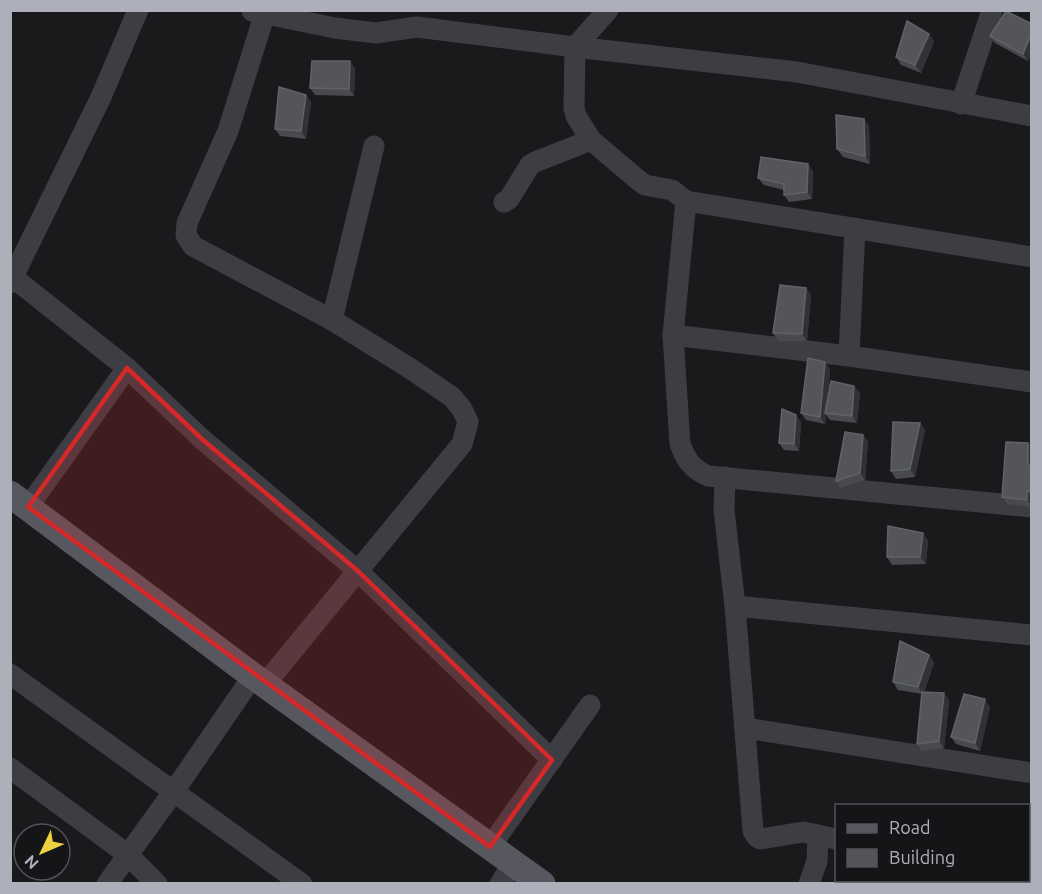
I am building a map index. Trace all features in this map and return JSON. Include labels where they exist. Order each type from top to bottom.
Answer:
[{"type":"main road","points":[[19,500],[259,680],[490,847],[507,873],[542,884]]},
{"type":"street","points":[[138,10],[101,97],[12,278],[127,368],[203,440],[358,571],[552,760]]},
{"type":"street","points":[[608,10],[575,47],[574,108],[576,116],[591,140],[645,185],[672,190],[686,201],[1032,256]]},
{"type":"street","points":[[961,104],[992,10]]},
{"type":"street","points":[[107,884],[127,854],[259,680],[358,571],[462,444],[468,422],[462,409],[452,397],[332,320],[193,246],[186,235],[187,223],[228,131],[258,12],[336,28],[376,33],[411,19],[575,47],[797,72],[1032,116]]},
{"type":"street","points":[[504,202],[530,165],[591,140]]},
{"type":"street","points":[[332,320],[374,146]]},
{"type":"street","points":[[686,201],[673,335],[680,444],[685,459],[695,470],[708,476],[1032,507]]},
{"type":"street","points":[[849,356],[855,228]]},
{"type":"street","points":[[673,335],[849,356],[1032,382]]},
{"type":"street","points":[[19,500],[127,368]]},
{"type":"street","points":[[725,477],[724,510],[735,606],[753,831],[761,839],[803,832],[827,837],[809,884]]},
{"type":"street","points":[[735,606],[1032,635]]},
{"type":"street","points":[[10,674],[302,884]]},
{"type":"street","points":[[490,847],[590,705]]},
{"type":"street","points":[[745,728],[1032,773]]},
{"type":"street","points":[[10,768],[127,854],[157,884]]},
{"type":"highlighted area","points":[[127,368],[203,440],[358,571],[552,760],[490,847],[28,507]]},
{"type":"building","points":[[1006,11],[1032,24],[1032,32],[1023,54],[990,36]]},
{"type":"building","points":[[907,21],[929,34],[915,65],[896,57]]},
{"type":"building","points":[[312,61],[350,61],[349,89],[310,88]]},
{"type":"building","points":[[279,87],[306,95],[301,131],[275,129]]},
{"type":"building","points":[[836,115],[864,119],[865,156],[837,149]]},
{"type":"building","points":[[761,157],[808,164],[807,192],[784,195],[784,184],[758,178]]},
{"type":"building","points":[[780,285],[806,288],[802,334],[773,333]]},
{"type":"building","points":[[808,358],[825,362],[820,417],[801,413]]},
{"type":"building","points":[[831,381],[854,386],[852,416],[825,413]]},
{"type":"building","points":[[782,409],[796,415],[794,444],[779,443]]},
{"type":"building","points":[[893,422],[920,423],[910,469],[891,471]]},
{"type":"building","points":[[845,432],[863,435],[860,473],[836,481]]},
{"type":"building","points":[[1006,442],[1028,443],[1028,465],[1032,466],[1032,492],[1027,491],[1027,500],[1002,497]]},
{"type":"building","points":[[888,526],[923,533],[920,557],[887,557]]},
{"type":"building","points":[[900,641],[929,655],[918,687],[893,682]]},
{"type":"building","points":[[922,692],[944,693],[939,741],[917,744]]},
{"type":"building","points":[[964,694],[985,699],[975,743],[951,737]]}]
